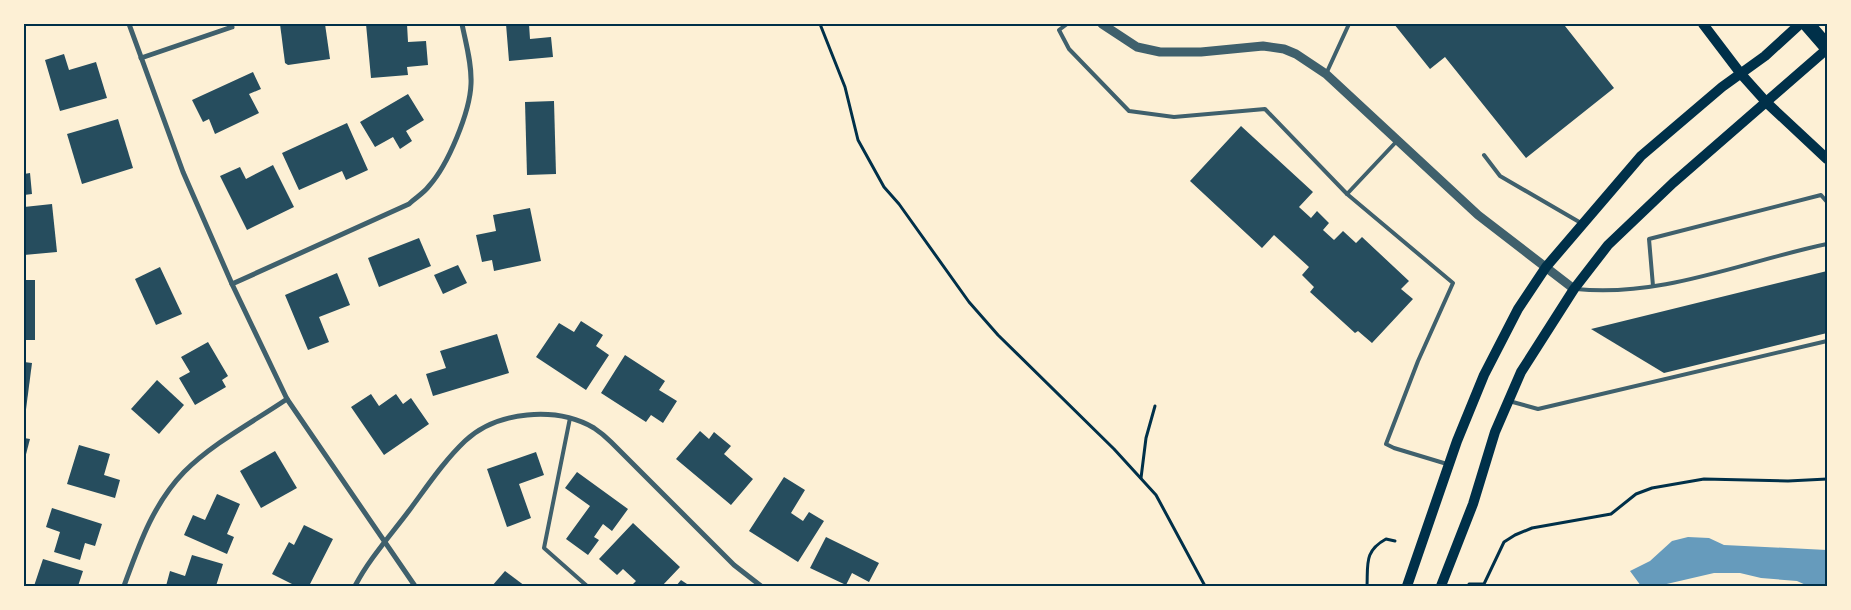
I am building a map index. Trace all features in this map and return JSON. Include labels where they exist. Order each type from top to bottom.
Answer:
[{"type":"highway","points":[[1807,24],[1827,48]]},
{"type":"main road","points":[[1703,24],[1741,74],[1767,103],[1827,159]]},
{"type":"main road","points":[[1407,586],[1449,465],[1484,375],[1518,309],[1546,267],[1641,156],[1765,56],[1800,24]]},
{"type":"main road","points":[[1442,586],[1496,432],[1521,372],[1574,289],[1608,245],[1674,183],[1767,103],[1827,48]]},
{"type":"street","points":[[129,24],[184,172],[232,284],[287,399],[415,586]]},
{"type":"street","points":[[232,284],[409,204],[430,186],[464,120],[470,98],[470,65],[462,24]]},
{"type":"street","points":[[1102,24],[1137,47],[1160,52],[1201,52],[1262,46],[1284,49],[1303,58],[1326,74],[1396,142],[1478,215],[1574,289]]},
{"type":"street","points":[[141,58],[232,27]]},
{"type":"street","points":[[124,586],[142,534],[160,503],[184,472],[218,445],[287,399]]},
{"type":"street","points":[[355,586],[384,542],[449,459],[467,440],[489,426],[530,414],[570,418],[594,428],[612,442],[734,566],[761,586]]},
{"type":"lane","points":[[1067,24],[1060,30],[1069,49],[1128,111],[1174,117],[1265,108],[1347,194],[1453,283],[1418,361],[1386,444],[1449,465]]},
{"type":"lane","points":[[1326,74],[1349,24]]},
{"type":"lane","points":[[1347,194],[1396,142]]},
{"type":"lane","points":[[1484,155],[1500,176],[1582,224]]},
{"type":"lane","points":[[1654,286],[1650,239],[1821,195],[1827,202]]},
{"type":"lane","points":[[1574,289],[1604,292],[1654,286],[1734,269],[1794,251],[1827,244]]},
{"type":"lane","points":[[1509,401],[1538,409],[1827,341]]},
{"type":"lane","points":[[570,418],[544,548],[587,586]]},
{"type":"path","points":[[820,24],[845,86],[858,140],[884,187],[899,204],[969,302],[998,335],[1156,495],[1205,586]]},
{"type":"path","points":[[1141,479],[1146,438],[1155,406]]},
{"type":"path","points":[[1469,586],[1468,584],[1484,584],[1504,542],[1515,535],[1532,528],[1611,514],[1636,494],[1652,488],[1704,479],[1788,482],[1827,479]]},
{"type":"path","points":[[1367,586],[1368,557],[1375,545],[1386,539],[1395,541]]},
{"type":"water","points":[[1688,537],[1709,538],[1724,545],[1827,550],[1827,586],[1808,586],[1797,581],[1761,578],[1740,573],[1714,573],[1658,586],[1641,586],[1630,571],[1650,561],[1672,541]]},
{"type":"building","points":[[280,24],[325,24],[330,59],[288,65],[285,63]]},
{"type":"building","points":[[366,24],[407,24],[408,42],[426,41],[428,65],[407,67],[408,75],[371,78]]},
{"type":"building","points":[[506,24],[529,24],[530,39],[551,37],[553,57],[509,61]]},
{"type":"building","points":[[1394,24],[1568,24],[1565,26],[1614,88],[1526,158],[1445,57],[1430,69]]},
{"type":"building","points":[[64,54],[69,70],[96,62],[107,98],[60,111],[45,60]]},
{"type":"building","points":[[253,72],[261,89],[249,94],[259,113],[215,134],[209,119],[203,122],[192,100]]},
{"type":"building","points":[[408,94],[424,120],[406,131],[412,141],[400,149],[393,137],[375,147],[360,122]]},
{"type":"building","points":[[554,101],[556,174],[527,175],[525,102]]},
{"type":"building","points":[[118,119],[133,168],[82,184],[67,134]]},
{"type":"building","points":[[347,123],[368,170],[346,180],[342,171],[299,190],[282,153]]},
{"type":"building","points":[[1241,126],[1313,192],[1299,207],[1311,218],[1317,211],[1329,223],[1323,230],[1334,240],[1343,231],[1356,243],[1362,237],[1409,281],[1401,289],[1413,299],[1372,343],[1358,331],[1355,333],[1310,292],[1314,287],[1302,275],[1309,267],[1274,235],[1262,248],[1190,181]]},
{"type":"building","points":[[273,165],[294,207],[247,230],[220,176],[240,167],[246,179]]},
{"type":"building","points":[[30,173],[32,194],[24,195],[24,174]]},
{"type":"building","points":[[52,204],[57,252],[24,255],[24,207]]},
{"type":"building","points":[[530,208],[541,261],[494,271],[492,260],[482,262],[476,235],[496,231],[493,215]]},
{"type":"building","points":[[419,238],[431,266],[379,287],[368,258]]},
{"type":"building","points":[[458,265],[467,283],[443,294],[434,275]]},
{"type":"building","points":[[160,267],[182,314],[156,325],[135,279]]},
{"type":"building","points":[[1827,271],[1827,333],[1664,373],[1591,329]]},
{"type":"building","points":[[337,273],[350,305],[319,317],[329,342],[308,350],[285,295]]},
{"type":"building","points":[[24,280],[35,280],[35,340],[24,340]]},
{"type":"building","points":[[581,321],[603,335],[596,346],[609,355],[586,390],[536,357],[559,323],[574,332]]},
{"type":"building","points":[[497,334],[509,373],[433,396],[426,374],[446,368],[440,351]]},
{"type":"building","points":[[208,342],[228,376],[222,380],[226,387],[195,405],[179,378],[190,372],[181,357]]},
{"type":"building","points":[[625,355],[665,381],[659,390],[677,401],[663,423],[651,415],[646,422],[601,393]]},
{"type":"building","points":[[24,362],[32,363],[25,417],[24,417]]},
{"type":"building","points":[[157,380],[184,405],[159,434],[131,409]]},
{"type":"building","points":[[371,394],[379,406],[396,394],[403,404],[411,398],[429,424],[384,455],[351,407]]},
{"type":"building","points":[[700,431],[709,439],[714,432],[731,446],[724,454],[753,479],[731,505],[676,459]]},
{"type":"building","points":[[24,438],[30,439],[24,462]]},
{"type":"building","points":[[79,445],[110,454],[104,475],[120,480],[115,498],[67,484]]},
{"type":"building","points":[[275,451],[297,488],[261,508],[240,471]]},
{"type":"building","points":[[536,452],[544,475],[519,484],[531,518],[507,527],[487,469]]},
{"type":"building","points":[[577,472],[628,509],[612,531],[603,524],[594,537],[599,540],[588,555],[566,539],[590,506],[565,488]]},
{"type":"building","points":[[784,477],[805,490],[791,513],[803,521],[809,512],[824,521],[798,562],[749,531]]},
{"type":"building","points":[[217,494],[240,504],[227,534],[234,537],[227,554],[184,535],[193,515],[205,520]]},
{"type":"building","points":[[52,508],[102,524],[95,546],[85,543],[80,560],[54,552],[60,532],[46,527]]},
{"type":"building","points":[[633,523],[680,567],[662,586],[631,586],[636,581],[623,569],[617,575],[599,559]]},
{"type":"building","points":[[304,525],[333,539],[309,586],[296,586],[272,574],[289,542],[294,545]]},
{"type":"building","points":[[826,537],[879,563],[869,582],[852,573],[846,585],[810,568]]},
{"type":"building","points":[[192,555],[223,564],[216,586],[166,586],[170,571],[185,576]]},
{"type":"building","points":[[43,559],[83,571],[78,586],[34,586]]},
{"type":"building","points":[[505,571],[525,586],[492,586]]},
{"type":"building","points":[[681,580],[690,586],[676,586]]}]
